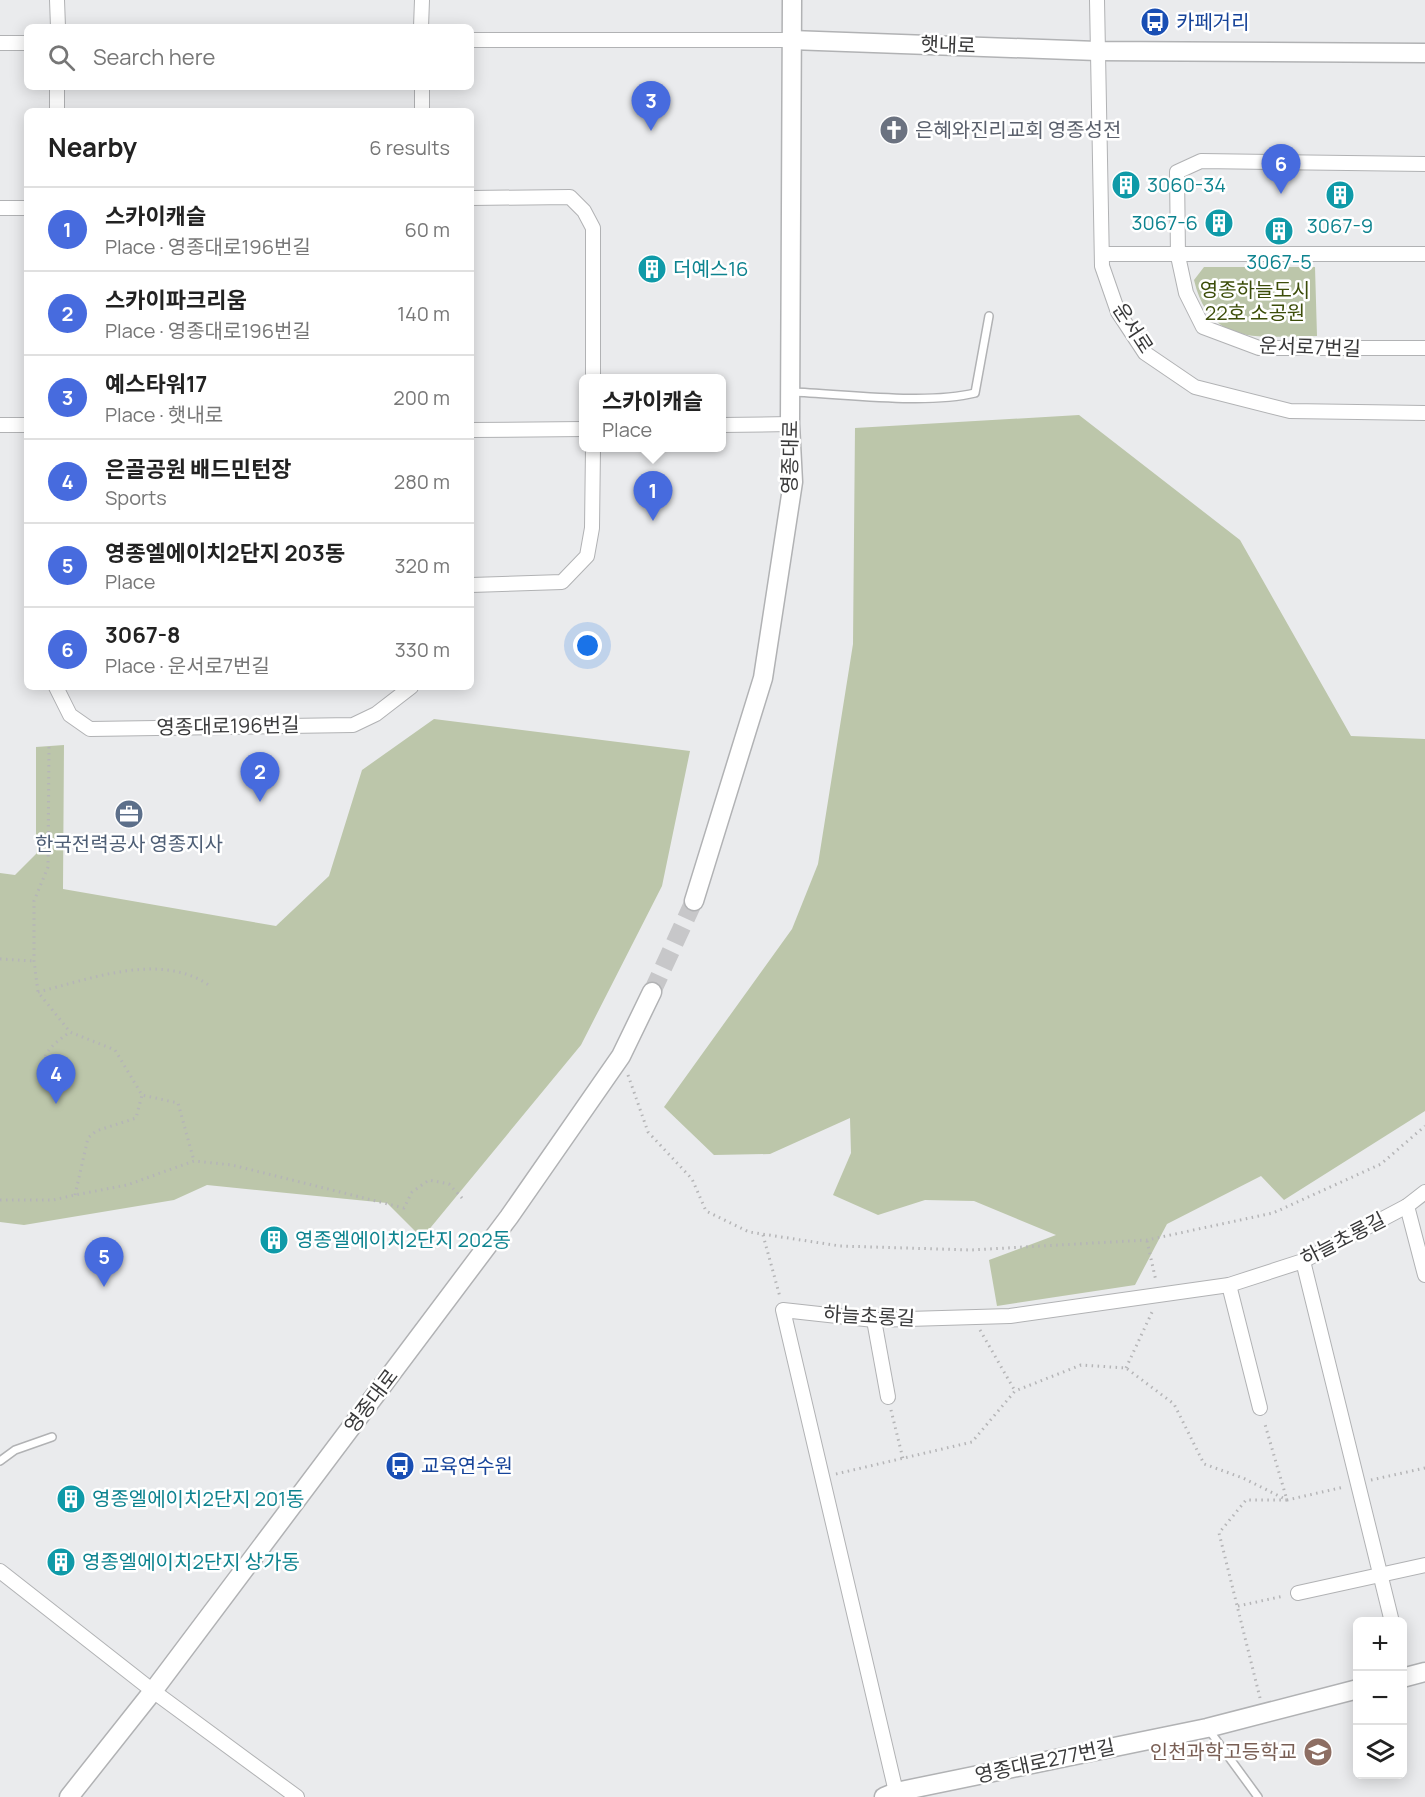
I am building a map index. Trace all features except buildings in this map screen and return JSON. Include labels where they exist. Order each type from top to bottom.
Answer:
[{"type":"main road","name":"영종대로","points":[[694,901],[763,678],[793,482],[790,424],[792,0]]},
{"type":"main road","name":"햇내로","points":[[791,40],[1097,51],[1425,53]]},
{"type":"main road","name":"영종대로","points":[[69,1797],[153,1691],[509,1217],[621,1056],[652,992]]},
{"type":"main road","points":[[1407,1674],[1425,1672]]},
{"type":"main road","name":"영종대로277번길","points":[[890,1794],[1207,1728],[1353,1690]]},
{"type":"street","points":[[57,0],[58,24]]},
{"type":"street","points":[[422,0],[422,24]]},
{"type":"street","name":"운서로","points":[[1097,0],[1102,266],[1118,312],[1145,353],[1196,387],[1290,411],[1425,413]]},
{"type":"street","name":"햇내로","points":[[474,40],[791,40]]},
{"type":"street","points":[[0,43],[24,43]]},
{"type":"street","points":[[57,90],[57,108]]},
{"type":"street","points":[[422,90],[422,108]]},
{"type":"street","name":"운서로7번길","points":[[1425,164],[1201,161],[1177,172],[1178,256],[1186,292],[1203,327],[1258,348],[1425,348]]},
{"type":"street","points":[[474,198],[570,197],[584,211],[593,228],[593,374]]},
{"type":"street","points":[[0,208],[24,208]]},
{"type":"street","points":[[1102,255],[1425,254]]},
{"type":"street","points":[[726,425],[790,424]]},
{"type":"street","points":[[0,425],[24,426]]},
{"type":"street","points":[[474,430],[579,429]]},
{"type":"street","points":[[474,585],[562,582],[587,556],[592,528],[593,452]]},
{"type":"street","name":"영종대로196번길","points":[[58,690],[70,715],[90,729],[353,724],[376,714],[407,690]]},
{"type":"street","name":"하늘초롱길","points":[[783,1310],[874,1320],[1010,1316],[1229,1285],[1303,1261],[1407,1206],[1425,1192]]},
{"type":"street","points":[[1407,1206],[1425,1275]]},
{"type":"street","points":[[1303,1261],[1391,1617]]},
{"type":"street","points":[[1229,1285],[1260,1408]]},
{"type":"street","points":[[783,1310],[822,1478],[890,1794]]},
{"type":"street","points":[[874,1320],[888,1397]]},
{"type":"street","points":[[1298,1593],[1425,1565]]},
{"type":"street","points":[[0,1571],[153,1691],[297,1797]]},
{"type":"lane","points":[[790,392],[924,397],[958,397],[975,393],[989,316]]},
{"type":"lane","points":[[0,1461],[15,1450],[52,1437]]},
{"type":"lane","points":[[1207,1728],[1258,1797]]},
{"type":"path","points":[[49,747],[48,867],[34,901],[34,962],[38,992],[70,1032],[115,1050],[142,1095],[136,1118],[96,1131],[88,1138],[75,1195]]},
{"type":"path","points":[[0,959],[34,962]]},
{"type":"path","points":[[38,992],[121,972],[166,970],[195,976],[210,987]]},
{"type":"path","points":[[42,1080],[41,1062],[52,1045],[70,1032]]},
{"type":"path","points":[[621,1056],[648,1132],[692,1179],[706,1211],[749,1232],[840,1246],[971,1250],[1147,1240],[1273,1213],[1381,1164],[1425,1126]]},
{"type":"path","points":[[142,1095],[178,1103],[194,1161]]},
{"type":"path","points":[[0,1200],[53,1200],[127,1185],[194,1161],[232,1165],[404,1208],[412,1192],[429,1180],[449,1184],[462,1198]]},
{"type":"path","points":[[763,1235],[783,1310]]},
{"type":"path","points":[[972,1317],[1016,1390]]},
{"type":"path","points":[[822,1478],[972,1442],[1016,1390],[1081,1365],[1126,1368],[1174,1404],[1204,1464],[1244,1478],[1287,1500]]},
{"type":"path","points":[[888,1397],[903,1459]]},
{"type":"path","points":[[1260,1408],[1287,1500]]},
{"type":"path","points":[[1367,1481],[1425,1468]]},
{"type":"path","points":[[1264,1714],[1220,1533],[1246,1500],[1287,1500],[1344,1487]]},
{"type":"path","points":[[1238,1606],[1298,1593]]},
{"type":"green space","name":"영종하늘도시 22호 소공원","points":[[1204,267],[1315,267],[1317,336],[1258,336],[1240,334],[1225,328],[1212,317],[1202,302],[1194,280]]},
{"type":"green space","points":[[1079,415],[1240,540],[1351,736],[1425,739],[1425,1111],[1284,1200],[1261,1176],[1167,1224],[1135,1285],[997,1306],[989,1260],[1056,1235],[974,1201],[925,1200],[878,1215],[833,1195],[851,1153],[850,1118],[770,1154],[714,1155],[664,1107],[792,929],[818,864],[853,644],[855,428]]},
{"type":"green space","points":[[434,719],[690,751],[662,886],[581,1045],[422,1238],[387,1203],[207,1185],[174,1200],[24,1225],[0,1222],[0,873],[15,875],[36,854],[36,747],[64,745],[63,889],[276,926],[329,876],[362,770]]},
{"type":"tunnel","points":[[652,992],[694,901]]},
{"type":"place","name":"카페거리","points":[[1155,22]]},
{"type":"place","name":"은혜와진리교회 영종성전","points":[[894,130]]},
{"type":"place","name":"예스타워17","points":[[651,131]]},
{"type":"place","name":"3060-34","points":[[1126,185]]},
{"type":"place","name":"3067-8","points":[[1281,194]]},
{"type":"place","name":"3067-9","points":[[1340,195]]},
{"type":"place","name":"3067-6","points":[[1219,223]]},
{"type":"place","name":"3067-5","points":[[1279,231]]},
{"type":"place","name":"더예스16","points":[[652,269]]},
{"type":"place","name":"스카이캐슬","points":[[653,521]]},
{"type":"place","name":"스카이파크리움","points":[[260,802]]},
{"type":"place","name":"한국전력공사 영종지사","points":[[129,814]]},
{"type":"place","name":"은골공원 배드민턴장","points":[[56,1104]]},
{"type":"place","name":"영종엘에이치2단지 202동","points":[[274,1240]]},
{"type":"place","name":"영종엘에이치2단지 203동","points":[[104,1287]]},
{"type":"place","name":"교육연수원","points":[[400,1466]]},
{"type":"place","name":"영종엘에이치2단지 201동","points":[[71,1499]]},
{"type":"place","name":"영종엘에이치2단지 상가동","points":[[61,1562]]},
{"type":"place","name":"인천과학고등학교","points":[[1318,1752]]}]
